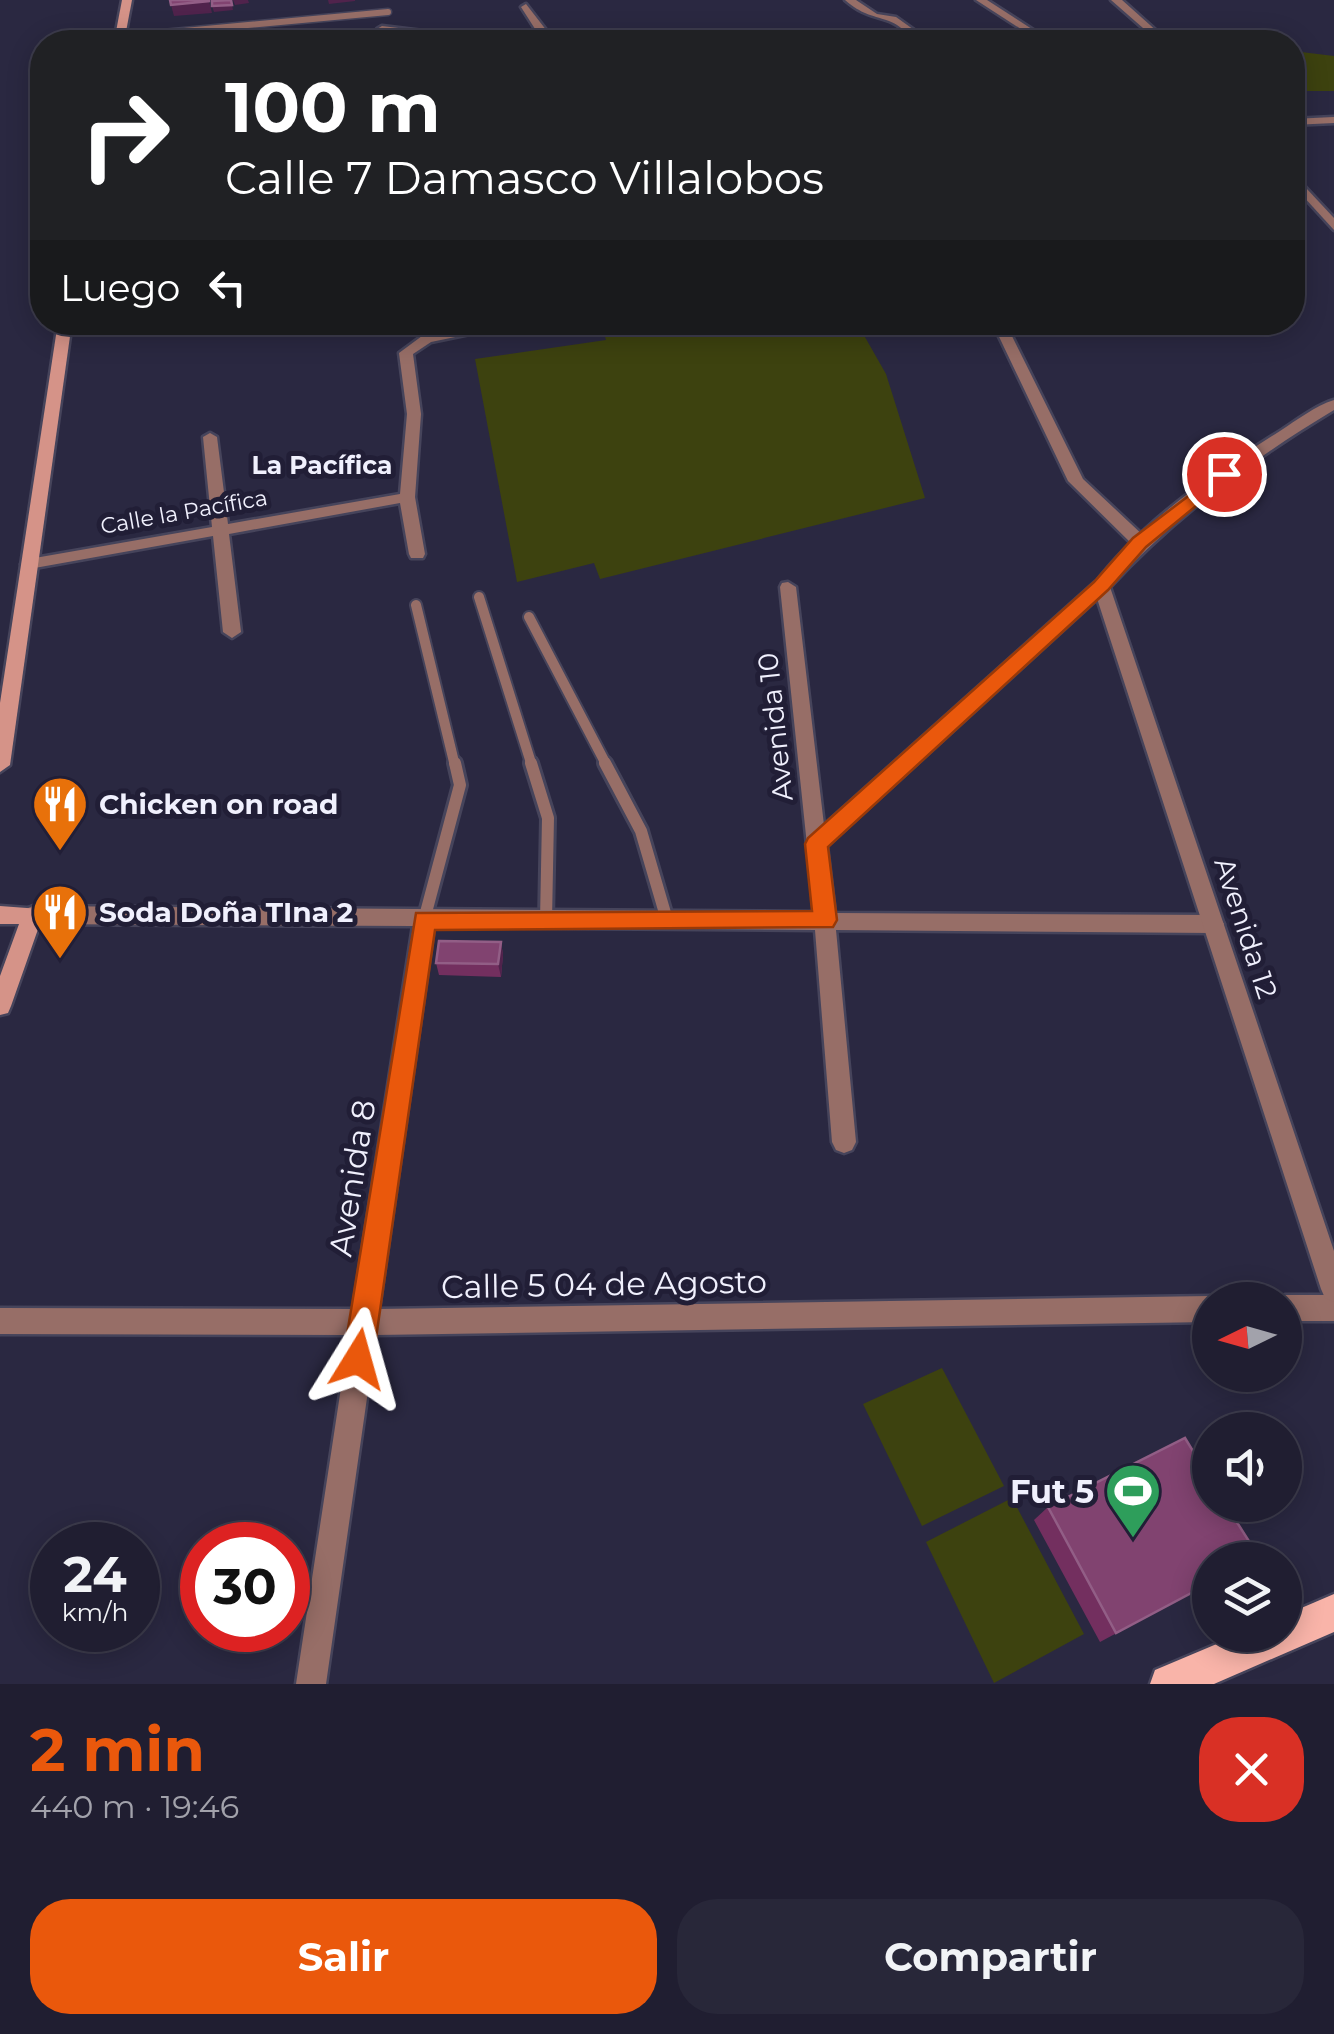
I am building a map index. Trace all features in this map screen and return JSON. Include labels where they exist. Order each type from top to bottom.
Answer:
[{"type":"main road","points":[[122,30],[127,0]]},
{"type":"main road","points":[[0,766],[8,650],[29,564],[63,335]]},
{"type":"main road","points":[[0,915],[34,915],[0,1006]]},
{"type":"main road","points":[[1302,1627],[1334,1613]]},
{"type":"main road","points":[[1170,1684],[1244,1652]]},
{"type":"street","points":[[850,0],[874,16],[894,19],[909,30]]},
{"type":"street","points":[[980,0],[1029,30]]},
{"type":"street","points":[[1116,0],[1150,30]]},
{"type":"street","points":[[526,6],[541,30]]},
{"type":"street","points":[[382,29],[387,30]]},
{"type":"street","points":[[1305,120],[1334,120]]},
{"type":"street","points":[[1305,191],[1334,226]]},
{"type":"street","points":[[416,554],[406,497],[414,414],[406,352],[427,339],[449,335]]},
{"type":"street","points":[[1004,335],[1076,481],[1140,542]]},
{"type":"street","points":[[816,844],[1101,586],[1140,542],[1252,452],[1334,404]]},
{"type":"street","points":[[210,437],[217,528],[232,632]]},
{"type":"street","name":"Calle la Pacífica","points":[[29,564],[406,497]]},
{"type":"street","name":"Avenida 10","points":[[788,586],[825,920],[844,1142]]},
{"type":"street","name":"Avenida 12","points":[[1101,586],[1334,1289]]},
{"type":"street","points":[[34,915],[1213,924]]},
{"type":"street","name":"Avenida 8","points":[[311,1684],[424,920]]},
{"type":"street","points":[[1302,1308],[1334,1308]]},
{"type":"street","name":"Calle 5 04 de Agosto","points":[[0,1321],[363,1322],[1192,1310]]},
{"type":"lane","points":[[216,30],[388,12]]},
{"type":"lane","points":[[479,597],[548,818],[546,920]]},
{"type":"lane","points":[[416,605],[460,784],[424,920]]},
{"type":"lane","points":[[529,617],[641,831],[666,920]]},
{"type":"green space","points":[[1305,52],[1334,56],[1334,91],[1305,91]]},
{"type":"green space","points":[[605,335],[864,335],[886,374],[925,498],[600,579],[594,563],[517,582],[475,359],[606,340]]},
{"type":"green space","points":[[942,1368],[1004,1486],[922,1526],[863,1404]]},
{"type":"green space","points":[[1012,1498],[1084,1634],[994,1683],[926,1542]]},
{"type":"building","points":[[170,0],[209,0],[209,1],[171,5]]},
{"type":"building","points":[[231,0],[232,5],[212,6],[212,1]]},
{"type":"building","points":[[439,941],[501,942],[498,964],[436,963]]},
{"type":"building","name":"Fut 5","points":[[1185,1438],[1192,1449],[1192,1522],[1237,1522],[1249,1542],[1192,1542],[1192,1593],[1116,1633],[1048,1507]]},
{"type":"place","name":"Chicken on road","points":[[60,853]]},
{"type":"place","name":"Soda Doña TIna 2","points":[[60,961]]},
{"type":"place","name":"Fut 5","points":[[1133,1540]]},
{"type":"district","name":"La Pacífica","points":[[322,465]]},
{"type":"route","points":[[358,1359],[424,920],[825,920],[816,844],[1101,586],[1140,542],[1224,474]]}]
